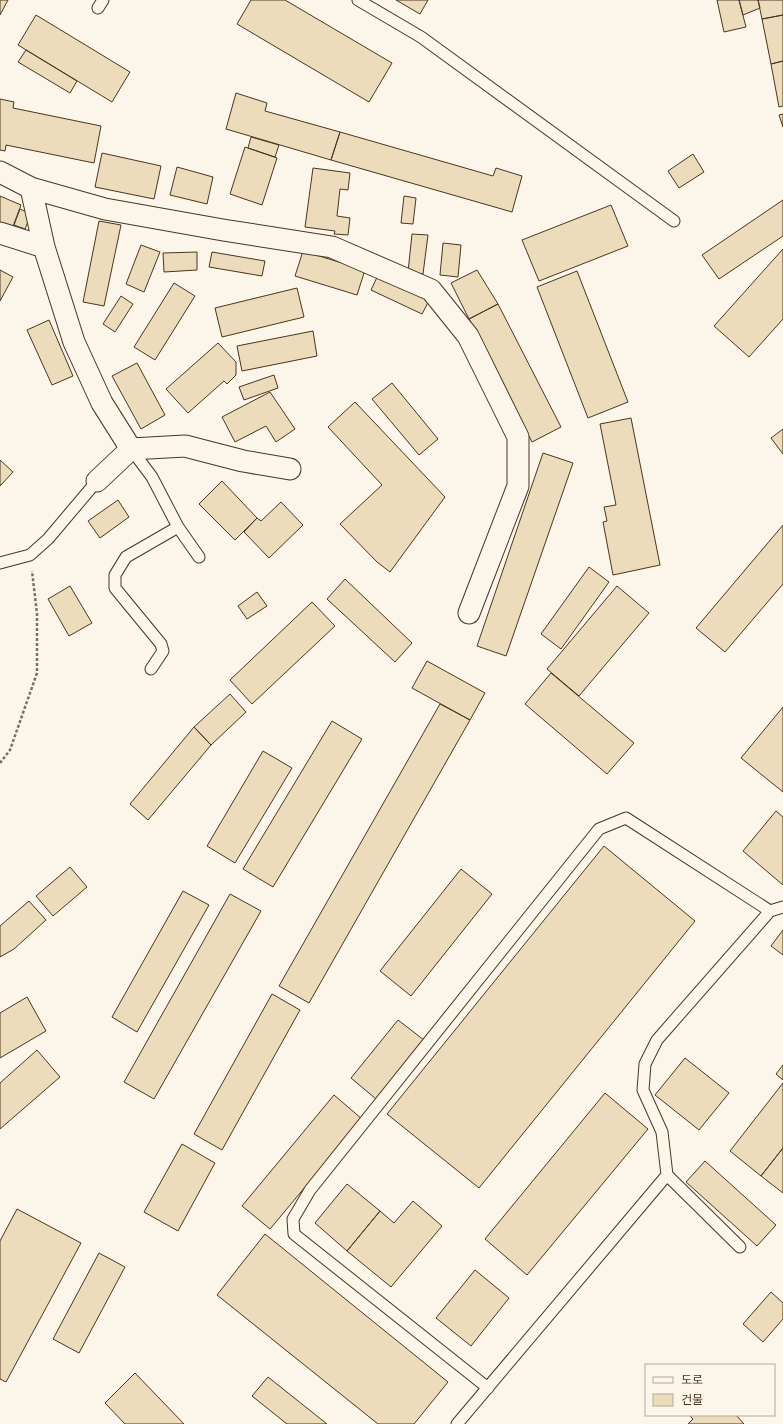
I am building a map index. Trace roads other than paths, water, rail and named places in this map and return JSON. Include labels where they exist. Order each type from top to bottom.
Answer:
[{"type":"street","points":[[0,172],[32,188],[105,209],[222,230],[332,247],[431,290],[468,336],[518,437],[518,486],[469,613]]},
{"type":"street","points":[[32,188],[44,247],[74,342],[102,403],[131,449]]},
{"type":"street","points":[[0,233],[44,247]]},
{"type":"street","points":[[97,481],[131,449],[185,446],[243,461],[290,469]]},
{"type":"lane","points":[[358,0],[422,37],[674,221]]},
{"type":"lane","points":[[131,449],[152,477],[178,527],[199,557]]},
{"type":"lane","points":[[0,564],[30,555],[48,538],[97,481]]},
{"type":"lane","points":[[151,669],[163,651],[161,644],[115,588],[115,575],[126,557],[178,527]]},
{"type":"lane","points":[[488,1388],[294,1234],[293,1218],[310,1190],[599,829],[626,818],[770,911]]},
{"type":"lane","points":[[740,1247],[667,1175],[662,1132],[642,1090],[645,1064],[657,1040],[770,911],[783,907]]},
{"type":"lane","points":[[457,1424],[667,1175]]}]
